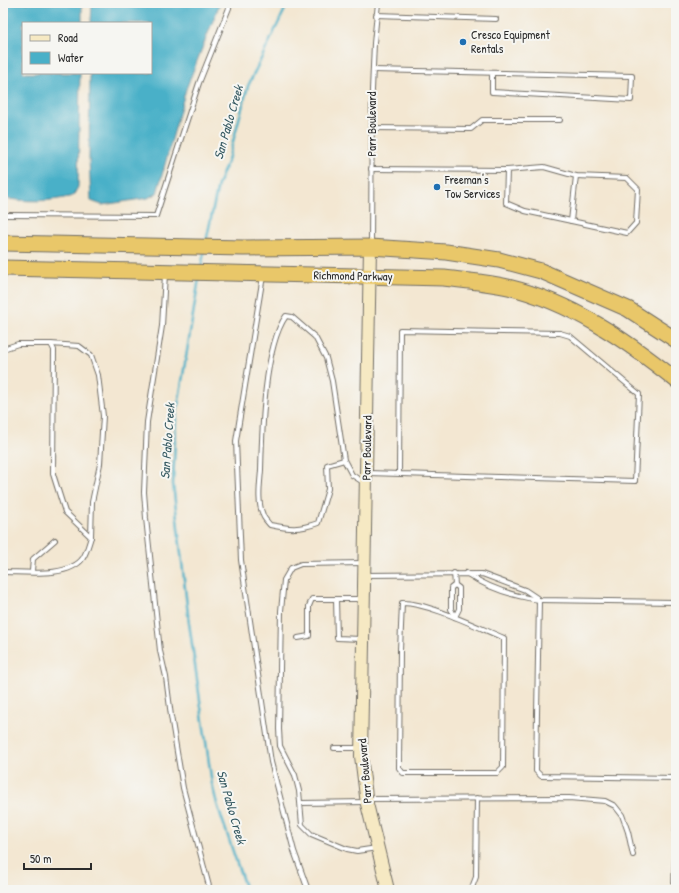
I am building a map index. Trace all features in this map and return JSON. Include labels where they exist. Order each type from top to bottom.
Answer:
[{"type":"highway","points":[[3,243],[244,248],[370,247],[446,252],[499,260],[541,271],[628,309],[676,340]]},
{"type":"highway","name":"Richmond Parkway","points":[[3,268],[264,273],[451,279],[509,287],[532,295],[588,319],[613,333],[676,380]]},
{"type":"street","name":"Parr Boulevard","points":[[370,247],[371,276],[361,748],[366,800],[388,890]]},
{"type":"lane","points":[[3,215],[156,216],[199,83],[231,3]]},
{"type":"lane","name":"Parr Boulevard","points":[[370,247],[373,70],[378,3]]},
{"type":"lane","points":[[376,15],[496,19]]},
{"type":"lane","points":[[373,70],[632,76],[631,100],[492,92],[492,73]]},
{"type":"lane","points":[[372,128],[471,129],[482,120],[560,120]]},
{"type":"lane","points":[[372,169],[507,170],[544,167],[576,176],[627,178],[638,189],[636,223],[626,233],[525,211],[506,204],[507,170]]},
{"type":"lane","points":[[571,221],[576,176]]},
{"type":"lane","points":[[165,271],[162,326],[147,422],[144,492],[160,651],[166,677],[170,716],[183,788],[210,890]]},
{"type":"lane","points":[[264,273],[236,442],[241,560],[271,762],[294,851],[308,890]]},
{"type":"lane","points":[[344,460],[327,465],[328,489],[318,523],[303,529],[287,529],[270,525],[262,515],[259,496],[261,441],[266,391],[279,325],[286,316],[292,317],[315,338],[326,358],[332,381],[344,460],[352,474],[367,478],[399,473],[636,481],[639,394],[570,336],[560,333],[400,330],[399,473]]},
{"type":"lane","points":[[3,349],[18,344],[79,346],[91,355],[98,375],[103,416],[100,464],[92,502],[91,537],[84,558],[71,568],[56,572],[3,572]]},
{"type":"lane","points":[[51,344],[54,350],[53,474],[65,512],[91,537]]},
{"type":"lane","points":[[32,572],[33,559],[55,540]]},
{"type":"lane","points":[[377,848],[357,851],[347,849],[311,834],[302,825],[301,803],[295,775],[280,746],[281,611],[284,580],[291,568],[302,564],[365,569],[466,573],[488,576],[524,590],[539,600]]},
{"type":"lane","points":[[454,573],[455,585],[451,588],[451,609],[455,618],[504,638],[503,767],[497,773],[404,773],[399,768],[402,602],[412,603],[455,618]]},
{"type":"lane","points":[[466,573],[481,583],[522,597],[539,600],[676,602]]},
{"type":"lane","points":[[455,585],[460,588],[459,609],[455,618]]},
{"type":"lane","points":[[298,638],[309,636],[309,606],[312,599],[364,599]]},
{"type":"lane","points":[[336,599],[337,638],[364,639]]},
{"type":"lane","points":[[539,600],[536,770],[541,776],[676,778]]},
{"type":"lane","points":[[334,748],[361,748]]},
{"type":"lane","points":[[301,803],[477,798],[594,798],[615,806],[622,815],[628,832],[633,855]]},
{"type":"lane","points":[[471,890],[476,877],[477,798]]},
{"type":"lane","points":[[674,890],[676,824]]},
{"type":"water","points":[[3,3],[82,3],[82,22],[22,22],[22,74],[80,74],[78,187],[73,196],[56,199],[38,201],[3,198]]},
{"type":"water","points":[[92,3],[220,3],[186,89],[157,193],[148,198],[102,205],[91,201],[89,158],[90,74],[152,74],[152,22],[91,22]]},
{"type":"waterway","name":"San Pablo Creek","points":[[206,242],[218,185],[228,160],[248,86],[288,3]]},
{"type":"waterway","name":"San Pablo Creek","points":[[201,268],[204,253]]},
{"type":"waterway","name":"San Pablo Creek","points":[[199,278],[176,418],[173,484],[189,623],[212,784],[217,804],[246,890]]},
{"type":"place","name":"Cresco Equipment Rentals","points":[[463,42]]},
{"type":"place","name":"Freeman's Tow Services","points":[[437,187]]}]
